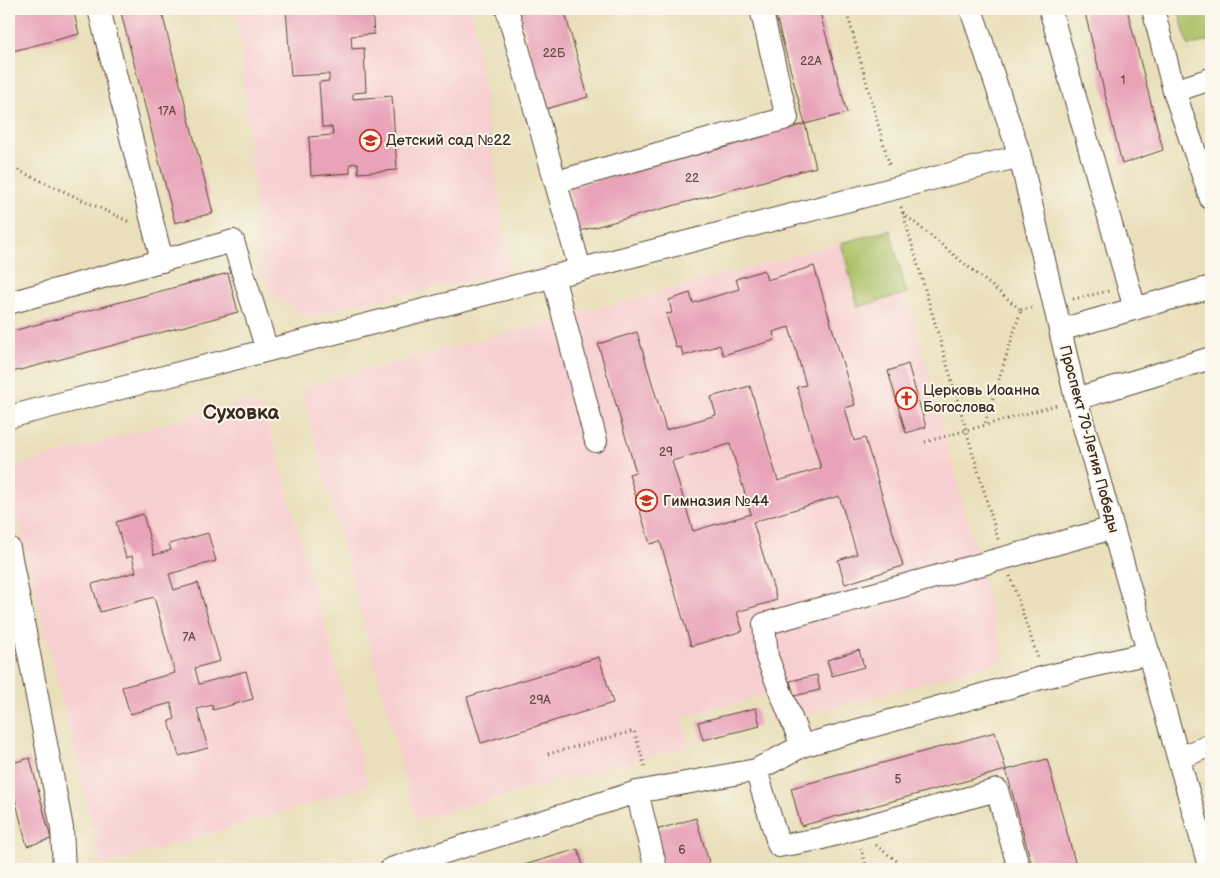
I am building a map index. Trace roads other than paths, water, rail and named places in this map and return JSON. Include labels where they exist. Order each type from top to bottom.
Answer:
[{"type":"street","points":[[99,9],[162,261]]},
{"type":"street","points":[[507,9],[580,269]]},
{"type":"street","points":[[556,182],[787,118],[761,9]]},
{"type":"street","name":"Проспект 70-Летия Победы","points":[[971,9],[1020,156],[1076,399],[1179,758],[1203,809],[1210,869]]},
{"type":"street","points":[[1050,9],[1135,309]]},
{"type":"street","points":[[1153,9],[1174,91],[1211,199]]},
{"type":"street","points":[[1174,91],[1211,79]]},
{"type":"street","points":[[9,418],[1020,156]]},
{"type":"street","points":[[9,303],[233,241],[267,350]]},
{"type":"street","points":[[553,276],[596,441]]},
{"type":"street","points":[[1060,330],[1211,287]]},
{"type":"street","points":[[1076,399],[1211,358]]},
{"type":"street","points":[[802,746],[767,657],[764,624],[1113,528]]},
{"type":"street","points":[[9,548],[62,828],[64,869]]},
{"type":"street","points":[[391,869],[645,791],[756,770],[802,746],[1045,678],[1149,653]]},
{"type":"street","points":[[1179,758],[1211,745]]},
{"type":"street","points":[[756,770],[780,846],[819,839],[997,790],[1019,869]]},
{"type":"street","points":[[645,791],[656,869]]},
{"type":"place","name":"Детский сад №22","points":[[370,140]]},
{"type":"place","name":"Церковь Иоанна Богослова","points":[[907,399]]},
{"type":"place","name":"Гимназия №44","points":[[647,501]]},
{"type":"district","name":"Суховка","points":[[241,413]]}]
